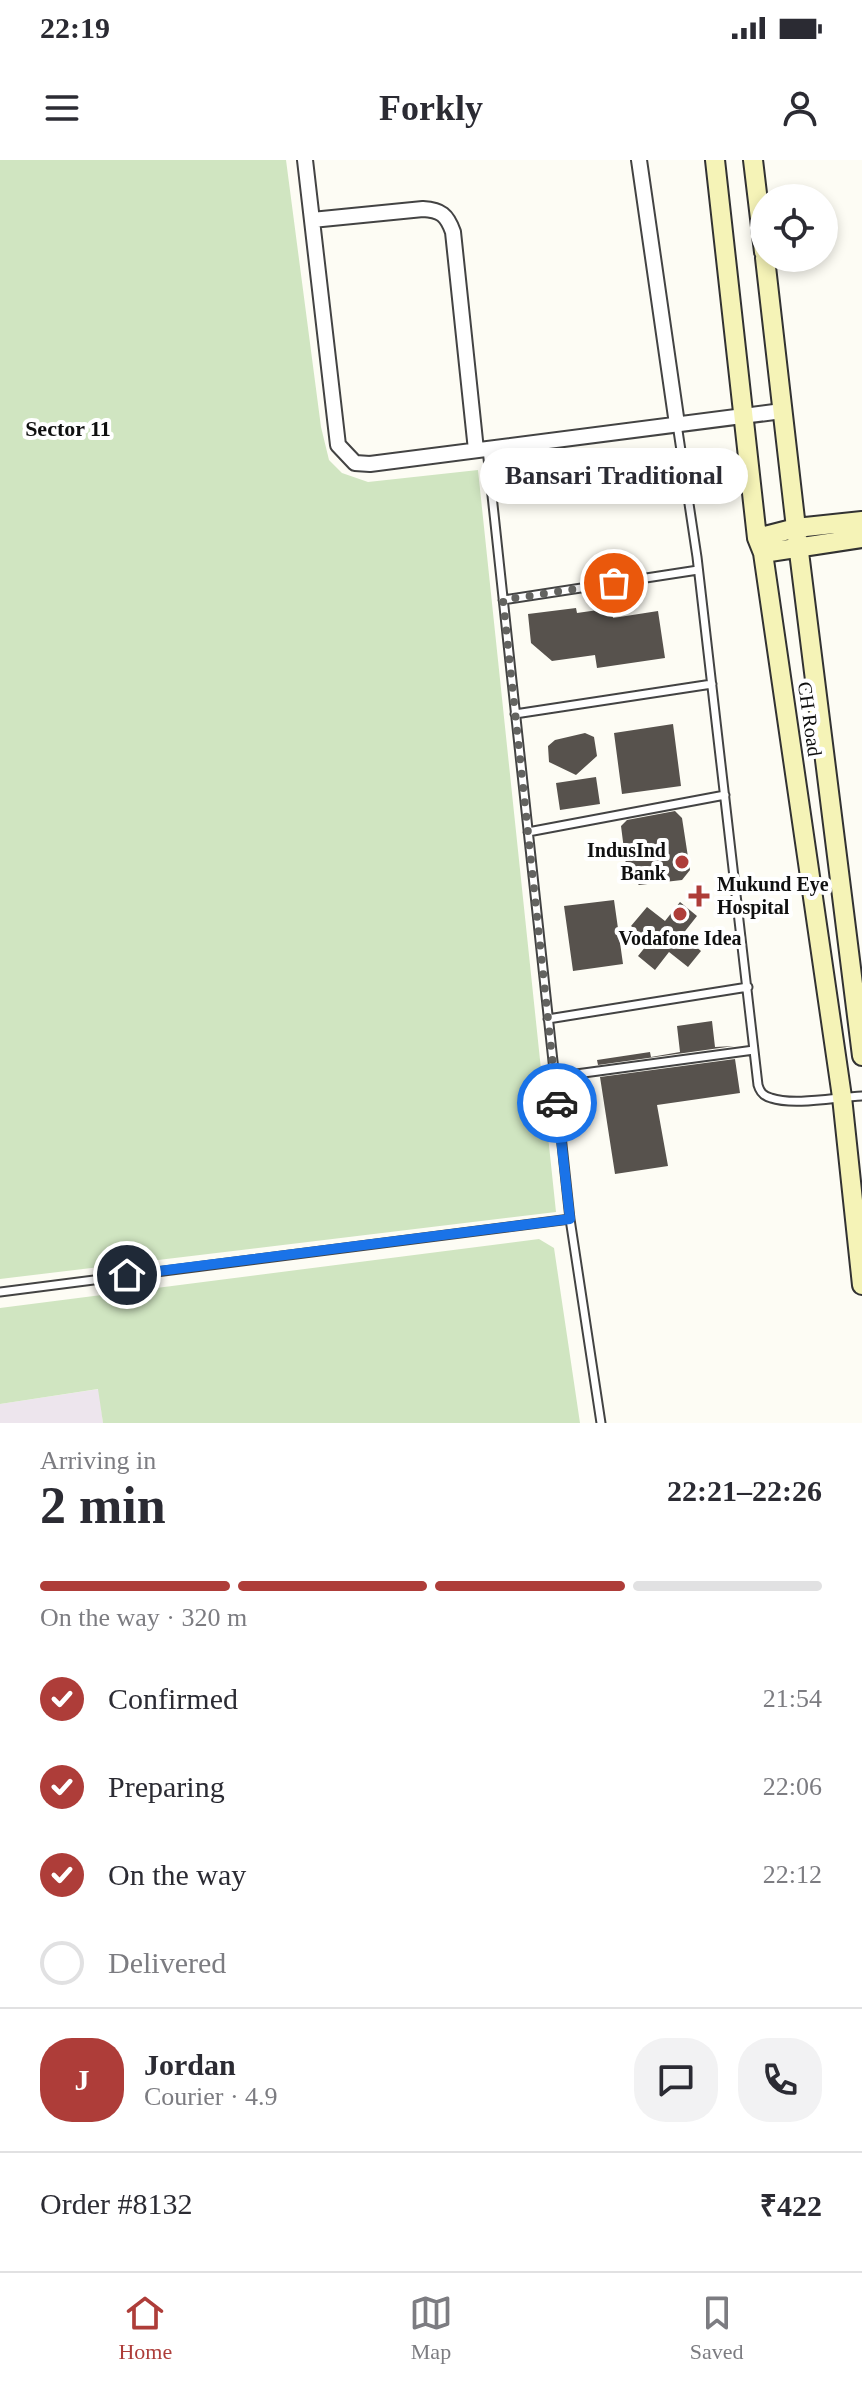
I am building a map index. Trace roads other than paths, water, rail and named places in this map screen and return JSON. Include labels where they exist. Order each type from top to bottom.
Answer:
[{"type":"street","points":[[305,160],[338,445],[355,463],[370,464],[782,411]]},
{"type":"street","points":[[639,160],[677,424]]},
{"type":"street","name":"CH Road","points":[[715,160],[742,416],[842,1097],[862,1285]]},
{"type":"street","points":[[753,160],[756,184]]},
{"type":"street","points":[[312,220],[423,209],[437,210],[446,215],[453,232],[481,450]]},
{"type":"street","name":"CH Road","points":[[767,272],[862,1056]]},
{"type":"street","points":[[760,545],[862,521]]},
{"type":"street","points":[[797,537],[862,538]]},
{"type":"lane","points":[[677,424],[712,684],[758,1085],[761,1093],[770,1098],[789,1100],[862,1096]]},
{"type":"lane","points":[[481,450],[503,600],[570,1219],[601,1423]]},
{"type":"lane","points":[[503,600],[698,570]]},
{"type":"lane","points":[[515,714],[712,684]]},
{"type":"lane","points":[[528,832],[725,795]]},
{"type":"lane","points":[[548,1019],[748,987]]},
{"type":"lane","points":[[554,1077],[754,1050]]},
{"type":"lane","points":[[0,1292],[570,1219]]},
{"type":"place","name":"Bansari Traditional","points":[[614,583]]},
{"type":"place","name":"IndusInd Bank","points":[[682,862]]},
{"type":"place","name":"Mukund Eye Hospital","points":[[699,896]]},
{"type":"place","name":"Vodafone Idea","points":[[680,914]]},
{"type":"district","name":"Sector 11","points":[[68,428]]}]
